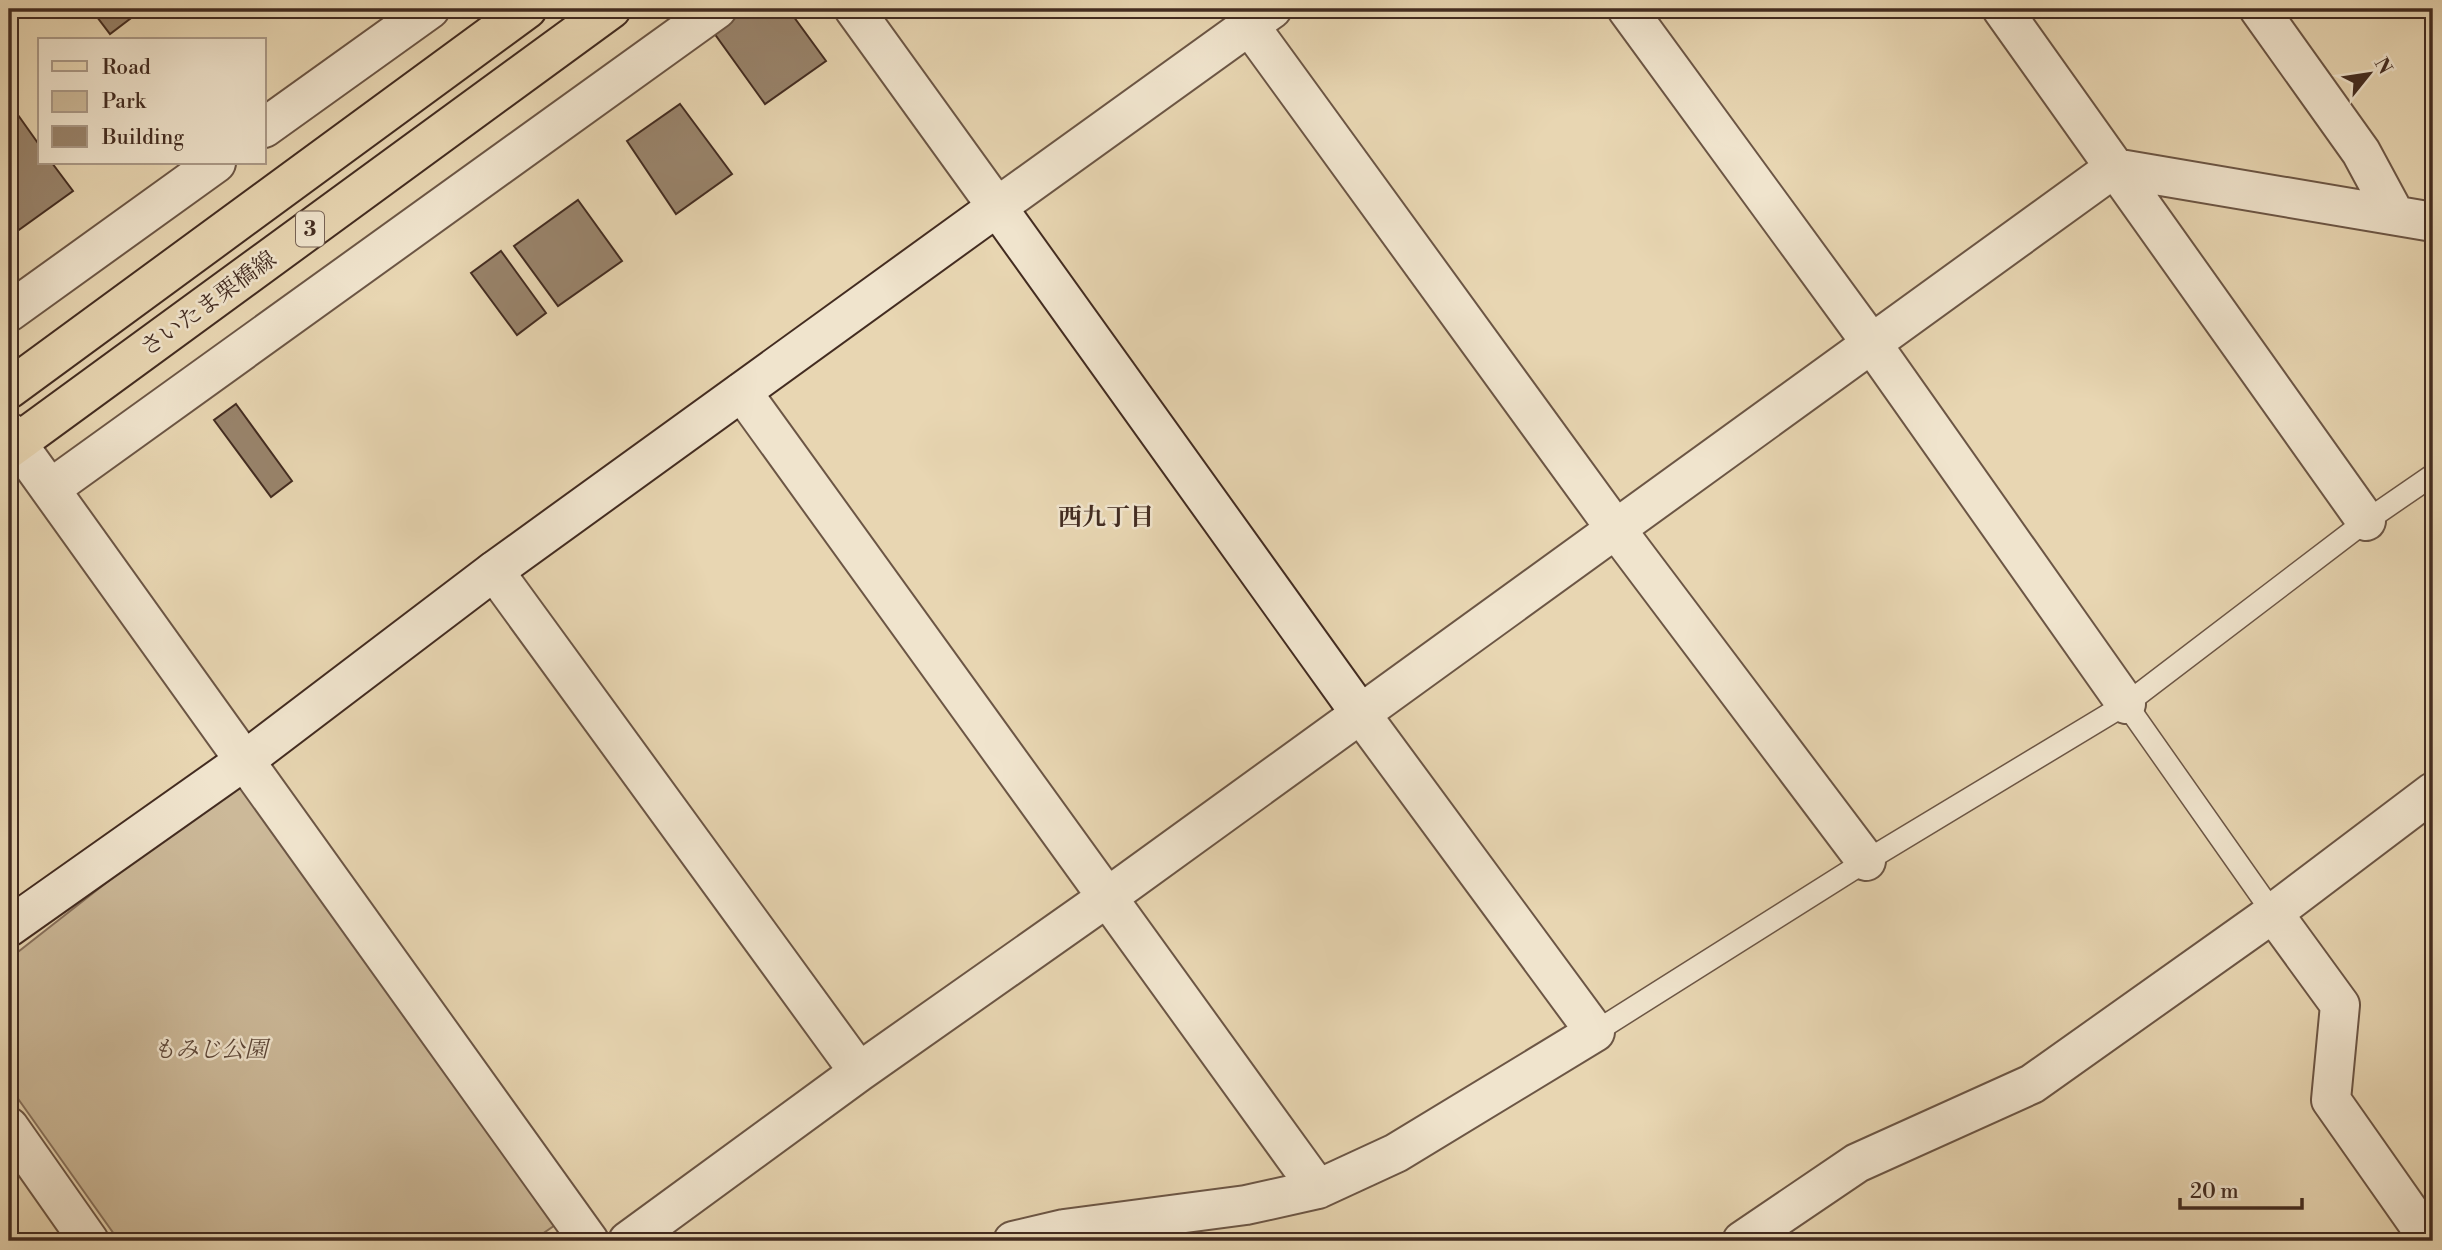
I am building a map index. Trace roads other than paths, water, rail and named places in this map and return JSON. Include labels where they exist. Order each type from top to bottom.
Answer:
[{"type":"main road","name":"3","points":[[9,389],[527,9]]},
{"type":"main road","name":"さいたま栗橋線","points":[[11,441],[611,9]]},
{"type":"street","points":[[266,127],[430,9]]},
{"type":"street","points":[[50,489],[717,9]]},
{"type":"street","points":[[854,9],[1360,713],[1595,1032],[1396,1153],[1318,1189],[1246,1205],[1069,1235],[1013,1241]]},
{"type":"street","points":[[1627,9],[1872,344],[2126,705]]},
{"type":"street","points":[[2001,9],[2366,520]]},
{"type":"street","points":[[2259,9],[2361,152],[2395,215]]},
{"type":"street","points":[[9,926],[244,761],[494,571],[1261,17],[1615,528],[1866,862]]},
{"type":"street","points":[[9,313],[215,164]]},
{"type":"street","points":[[628,1241],[2114,168],[2433,222]]},
{"type":"street","points":[[742,392],[1318,1189]]},
{"type":"street","points":[[11,441],[50,489],[589,1241]]},
{"type":"street","points":[[494,571],[859,1072]]},
{"type":"street","points":[[1742,1241],[1857,1163],[2032,1084],[2273,913],[2433,792]]},
{"type":"street","points":[[2273,913],[2340,1005],[2331,1100],[2430,1241]]},
{"type":"street","points":[[9,1127],[89,1241]]},
{"type":"lane","points":[[1595,1032],[1866,862],[2126,705],[2366,520],[2433,475]]},
{"type":"lane","points":[[2126,705],[2273,913]]},
{"type":"district","name":"西九丁目","points":[[1106,517]]},
{"type":"park label","name":"もみじ公園","points":[[210,1049]]}]
